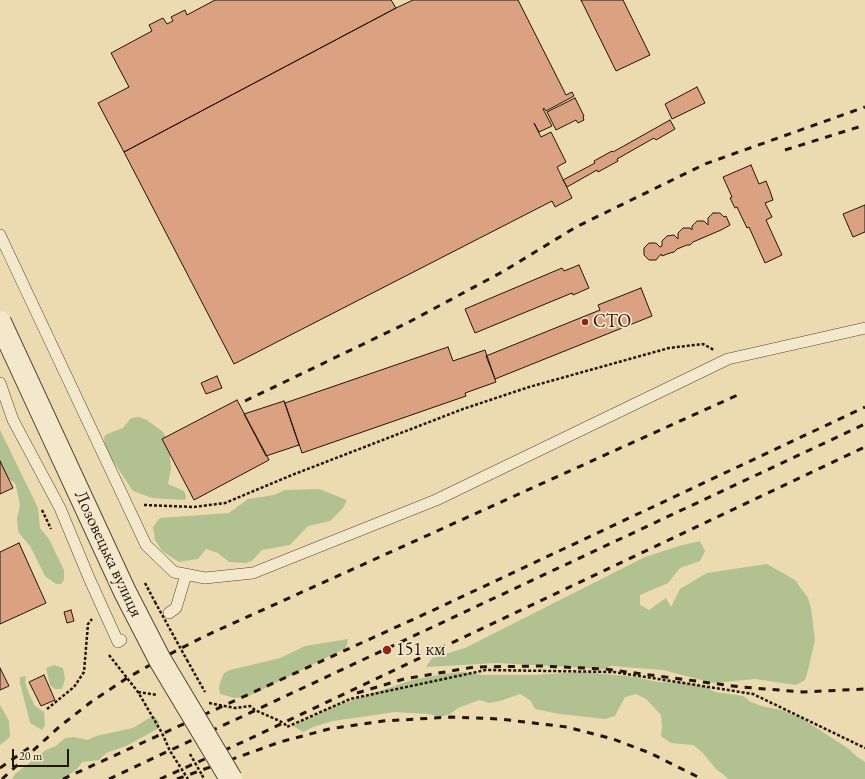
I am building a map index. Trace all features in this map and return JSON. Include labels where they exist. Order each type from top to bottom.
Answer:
[{"type":"street","name":"Лозовецька вулиця","points":[[0,322],[125,592],[160,660],[231,779]]},
{"type":"lane","points":[[0,235],[146,545],[174,572],[205,578],[253,574],[436,500],[728,359],[865,328]]},
{"type":"lane","points":[[0,383],[13,420],[60,508],[118,642],[121,640]]},
{"type":"lane","points":[[169,613],[176,608],[186,574]]},
{"type":"path","points":[[126,504],[194,507],[225,503],[292,475],[463,409],[529,388],[669,348],[703,344],[728,359]]},
{"type":"path","points":[[155,602],[206,694]]},
{"type":"path","points":[[47,709],[74,687],[84,672],[88,624],[92,619]]},
{"type":"path","points":[[118,666],[138,692],[162,733],[170,751],[188,779]]},
{"type":"path","points":[[250,706],[255,710],[284,723],[287,727],[350,699],[486,670],[614,672],[753,694],[865,748]]},
{"type":"path","points":[[189,752],[204,779]]},
{"type":"green space","points":[[139,417],[147,420],[163,432],[169,443],[171,469],[168,484],[184,491],[186,496],[185,500],[152,498],[133,491],[109,455],[105,447],[104,437],[107,434],[123,428],[131,418]]},
{"type":"green space","points":[[0,430],[38,508],[40,528],[49,539],[64,570],[64,580],[61,584],[56,584],[45,576],[30,546],[18,532],[17,519],[20,505],[16,486],[14,482],[0,475]]},
{"type":"green space","points":[[319,489],[347,500],[343,508],[330,521],[308,526],[290,545],[262,550],[253,560],[247,563],[229,562],[218,553],[206,549],[198,559],[179,562],[162,551],[155,540],[153,527],[160,518],[229,513],[248,499],[274,495],[285,490]]},
{"type":"green space","points":[[700,541],[705,551],[700,561],[680,568],[668,583],[640,595],[640,605],[649,610],[666,598],[671,607],[680,589],[707,573],[767,564],[795,580],[808,598],[811,608],[815,640],[805,680],[796,685],[755,679],[713,683],[663,670],[611,666],[605,669],[497,663],[426,667],[432,658],[465,648],[645,557]]},
{"type":"green space","points":[[348,639],[346,648],[249,696],[235,698],[220,694],[219,687],[221,680],[224,673],[230,670],[280,658],[305,646]]},
{"type":"green space","points":[[54,665],[63,668],[65,679],[62,689],[55,689],[50,685],[46,668]]},
{"type":"green space","points":[[463,672],[483,675],[533,675],[585,672],[636,677],[657,682],[686,683],[706,687],[715,692],[743,696],[751,702],[761,706],[781,710],[801,718],[849,749],[865,762],[865,779],[728,779],[716,769],[702,752],[693,745],[671,743],[661,736],[661,715],[646,699],[636,694],[625,697],[615,716],[605,719],[559,714],[535,709],[530,700],[520,694],[489,703],[479,700],[458,708],[450,714],[440,717],[429,714],[395,712],[333,721],[313,727],[303,732],[293,726],[330,708],[412,680]]},
{"type":"green space","points":[[26,676],[25,682],[35,706],[44,712],[45,725],[42,730],[30,723],[20,683],[20,677]]},
{"type":"green space","points":[[0,705],[9,721],[10,737],[0,745]]},
{"type":"green space","points":[[151,717],[155,717],[159,722],[159,728],[126,746],[106,753],[99,760],[82,762],[67,779],[12,779],[15,774],[46,750],[56,746],[65,738],[74,737],[88,740],[96,736],[133,728]]},
{"type":"building","points":[[215,0],[391,0],[396,8],[124,152],[98,103],[129,87],[111,53],[152,31],[149,25],[163,18],[167,24],[173,21],[171,17],[185,10],[187,15]]},
{"type":"building","points":[[413,0],[518,0],[566,95],[572,92],[574,96],[546,111],[544,108],[543,109],[552,126],[539,132],[534,123],[541,137],[551,132],[566,162],[557,167],[572,198],[555,207],[552,201],[234,364],[124,152]]},
{"type":"building","points":[[581,0],[623,0],[650,55],[616,71]]},
{"type":"building","points":[[697,87],[705,103],[672,119],[665,104]]},
{"type":"building","points":[[575,98],[584,116],[584,120],[578,123],[576,120],[556,130],[547,112]]},
{"type":"building","points":[[670,120],[675,129],[656,140],[654,138],[617,159],[618,161],[598,172],[597,170],[567,187],[563,180],[595,163],[594,161]]},
{"type":"building","points":[[751,165],[759,184],[766,181],[770,191],[773,200],[765,203],[772,217],[766,220],[782,255],[765,263],[749,227],[747,228],[737,207],[735,208],[730,198],[732,197],[723,177]]},
{"type":"building","points":[[865,205],[865,232],[853,237],[843,214]]},
{"type":"building","points":[[713,213],[720,213],[724,217],[726,216],[730,225],[693,242],[690,245],[677,249],[674,252],[662,256],[661,254],[656,260],[649,260],[644,255],[644,248],[649,243],[656,243],[660,247],[662,246],[662,241],[667,236],[674,235],[678,239],[678,233],[683,228],[690,228],[692,230],[692,226],[697,221],[704,221],[708,225],[708,218]]},
{"type":"building","points":[[579,265],[589,288],[573,295],[572,293],[475,333],[465,309],[562,268],[564,271]]},
{"type":"building","points":[[641,288],[652,316],[495,379],[486,356],[600,310],[598,305]]},
{"type":"building","points":[[448,347],[453,361],[485,350],[496,382],[465,393],[466,396],[302,453],[285,403]]},
{"type":"building","points":[[217,376],[222,388],[206,394],[201,383]]},
{"type":"building","points":[[237,400],[269,460],[194,500],[162,439]]},
{"type":"building","points":[[284,401],[299,445],[266,456],[244,414]]},
{"type":"building","points":[[0,461],[13,488],[0,494]]},
{"type":"building","points":[[19,543],[46,603],[0,624],[0,552]]},
{"type":"building","points":[[71,610],[74,621],[67,623],[64,612]]},
{"type":"building","points":[[0,668],[9,686],[0,690]]},
{"type":"building","points":[[44,675],[55,700],[41,706],[29,682]]},
{"type":"railway","points":[[245,401],[409,322],[504,271],[576,227],[705,164],[865,107]]},
{"type":"railway","points":[[785,150],[865,125]]},
{"type":"railway","points":[[2,779],[59,727],[91,702],[127,678],[166,656],[205,636],[742,393]]},
{"type":"railway","points":[[63,779],[438,608],[865,407]]},
{"type":"railway","points":[[109,779],[865,424]]},
{"type":"railway","points":[[160,779],[245,741],[865,447]]},
{"type":"railway","points":[[357,693],[404,679],[474,667],[541,666],[605,669],[741,687],[803,692],[865,689]]},
{"type":"railway","points":[[177,779],[280,742],[329,729],[383,721],[451,717],[500,719],[567,727],[613,739],[650,753],[702,779]]},
{"type":"railway","points":[[0,768],[33,745]]},
{"type":"place","name":"СТО","points":[[585,322]]},
{"type":"place","name":"151 км","points":[[387,650]]}]
